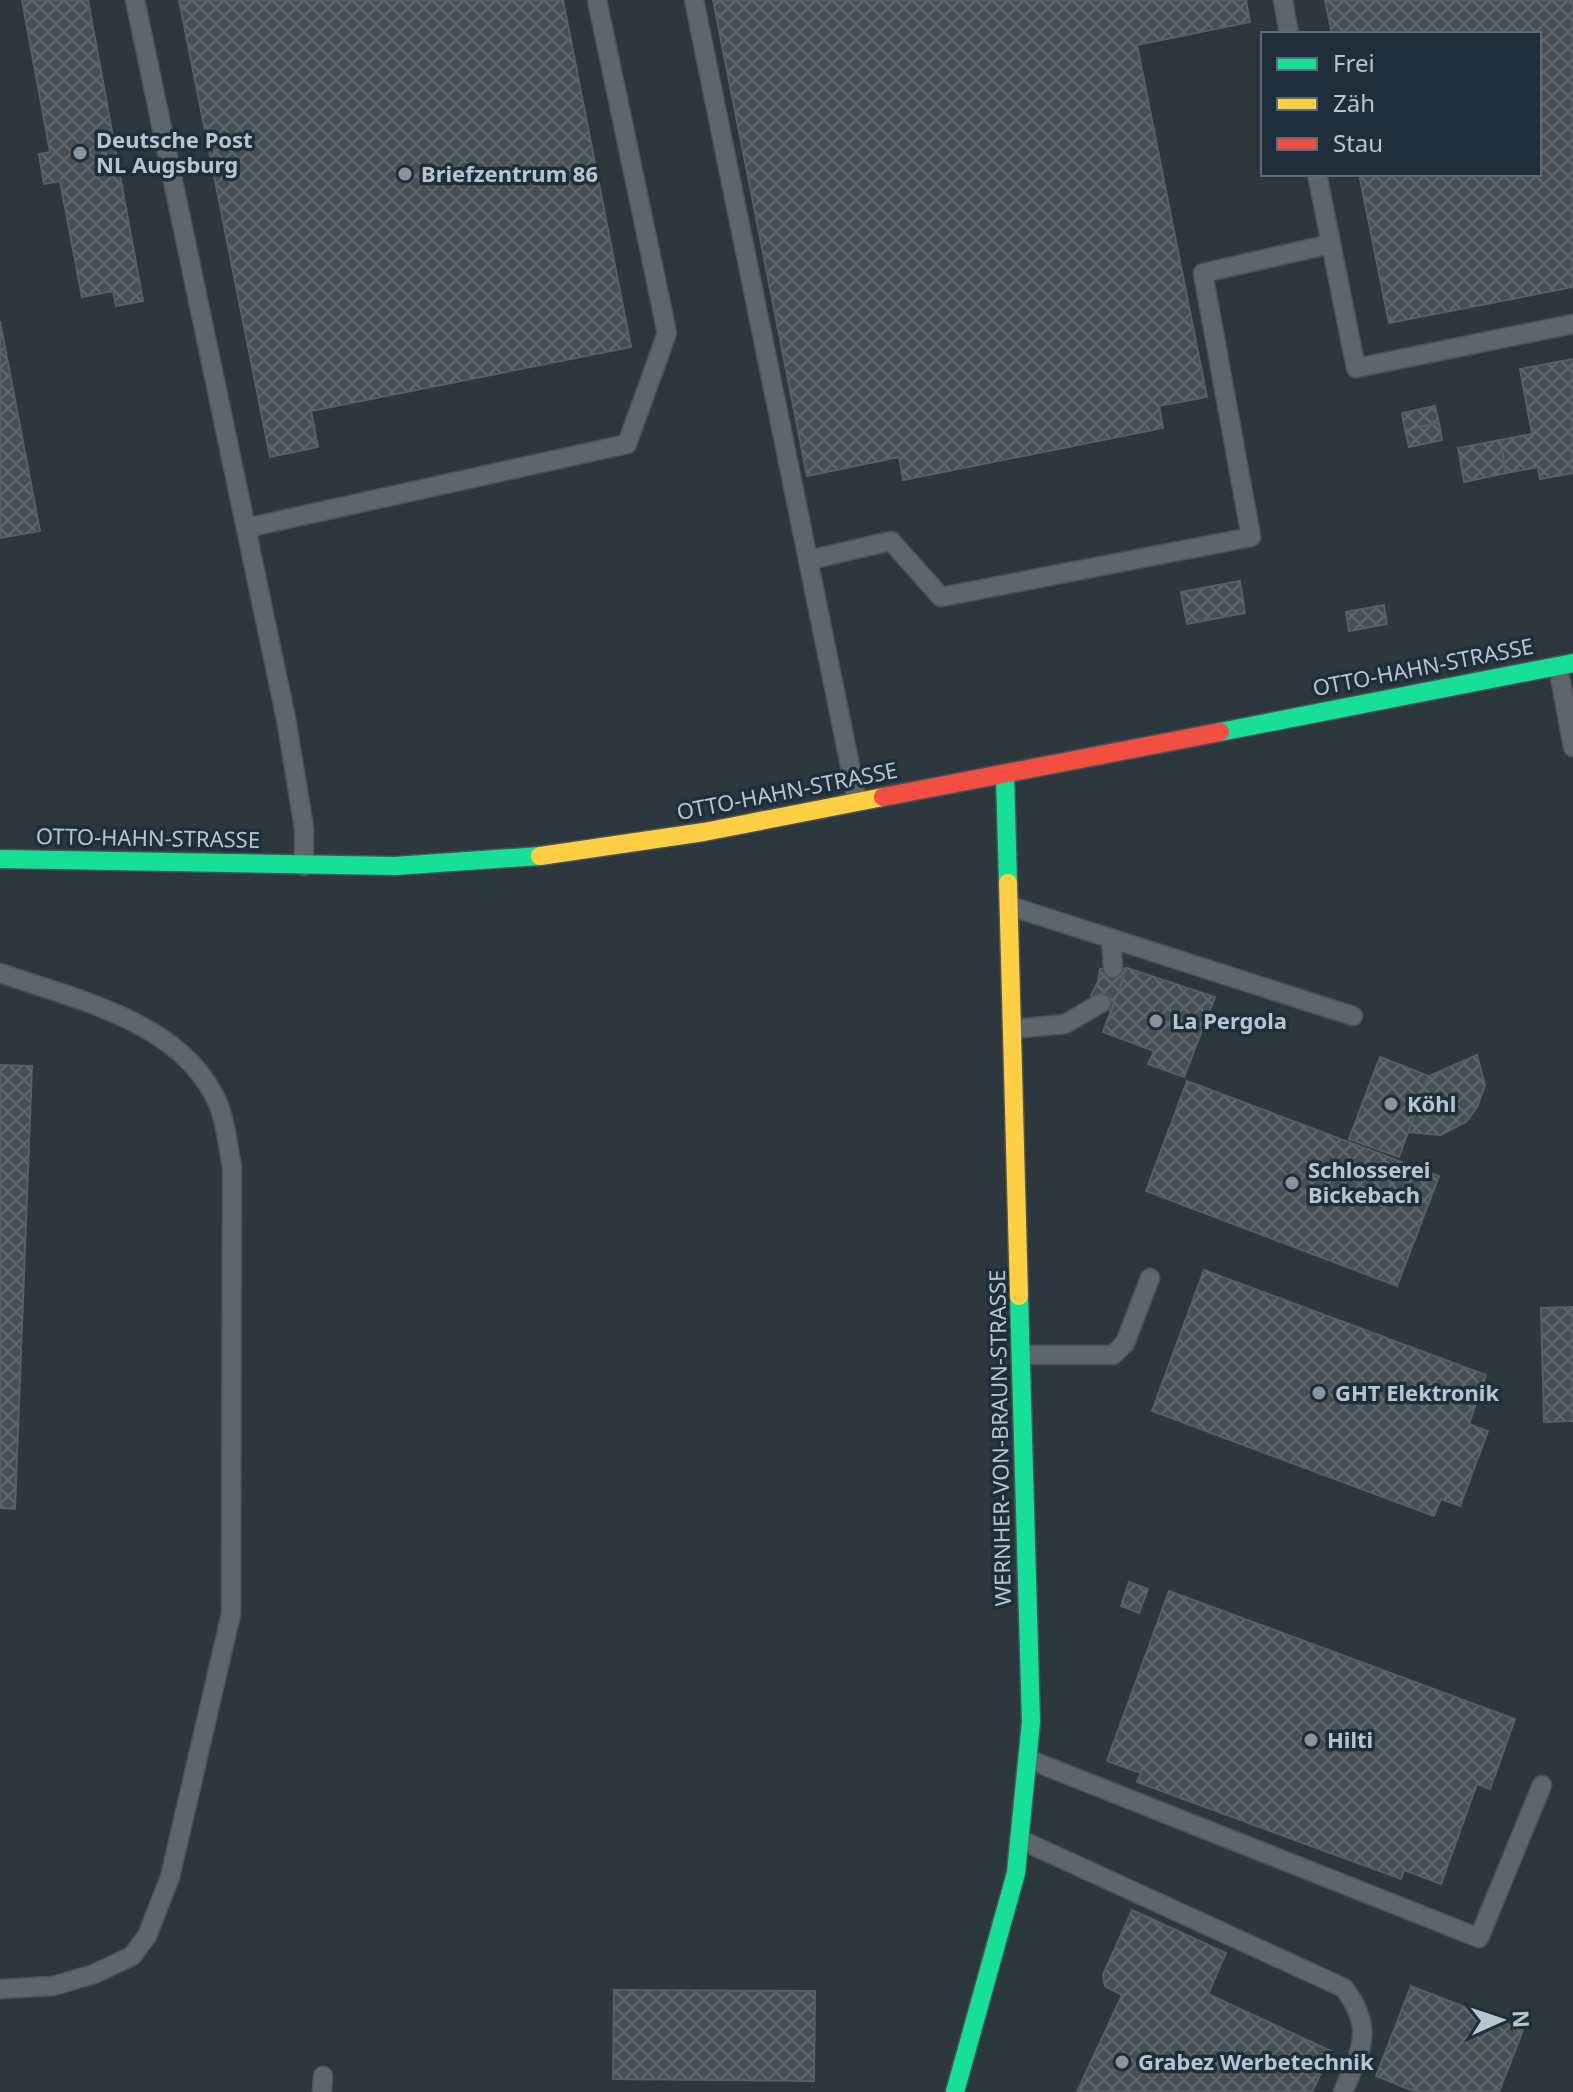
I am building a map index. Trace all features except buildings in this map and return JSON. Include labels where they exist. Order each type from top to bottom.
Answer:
[{"type":"street","name":"OTTO-HAHN-STRASSE","points":[[0,859],[395,866],[543,856],[704,832],[1566,664]]},
{"type":"street","name":"WERNHER-VON-BRAUN-STRASSE","points":[[955,2092],[1016,1873],[1031,1722],[1005,774]]},
{"type":"lane","points":[[135,0],[286,719],[304,828],[304,866]]},
{"type":"lane","points":[[246,528],[627,444],[667,333],[597,0]]},
{"type":"lane","points":[[694,0],[857,800]]},
{"type":"lane","points":[[1283,0],[1289,32]]},
{"type":"lane","points":[[1317,176],[1356,368],[1573,324]]},
{"type":"lane","points":[[809,560],[891,541],[941,597],[1251,537],[1203,273],[1331,244]]},
{"type":"lane","points":[[1566,664],[1573,747]]},
{"type":"lane","points":[[1010,906],[1353,1016]]},
{"type":"lane","points":[[1111,938],[1113,968]]},
{"type":"lane","points":[[0,973],[122,1016],[187,1057],[218,1106],[232,1166],[231,1614],[170,1877],[147,1936],[132,1956],[94,1974],[53,1986],[0,1989]]},
{"type":"lane","points":[[1013,1029],[1065,1024],[1101,1003]]},
{"type":"lane","points":[[1021,1355],[1113,1355],[1125,1343],[1150,1278]]},
{"type":"lane","points":[[1028,1759],[1479,1938],[1542,1785]]},
{"type":"lane","points":[[1019,1839],[1344,1988],[1354,2001],[1365,2029],[1363,2045],[1343,2092]]},
{"type":"traffic: fast","points":[[1220,732],[1573,663]]},
{"type":"traffic: fast","points":[[1005,774],[1008,883]]},
{"type":"traffic: fast","points":[[0,859],[395,866],[540,856]]},
{"type":"traffic: fast","points":[[955,2092],[1016,1873],[1031,1722],[1019,1296]]},
{"type":"traffic: slow","points":[[540,856],[704,832],[883,797]]},
{"type":"traffic: slow","points":[[1008,883],[1019,1296]]},
{"type":"traffic: jam","points":[[883,797],[1220,732]]},
{"type":"place","name":"Deutsche Post NL Augsburg","points":[[80,153]]},
{"type":"place","name":"Briefzentrum 86","points":[[405,174]]},
{"type":"place","name":"La Pergola","points":[[1156,1021]]},
{"type":"place","name":"Köhl","points":[[1391,1104]]},
{"type":"place","name":"Schlosserei Bickebach","points":[[1292,1183]]},
{"type":"place","name":"GHT Elektronik","points":[[1319,1393]]},
{"type":"place","name":"Hilti","points":[[1311,1740]]},
{"type":"place","name":"Grabez Werbetechnik","points":[[1122,2062]]}]
